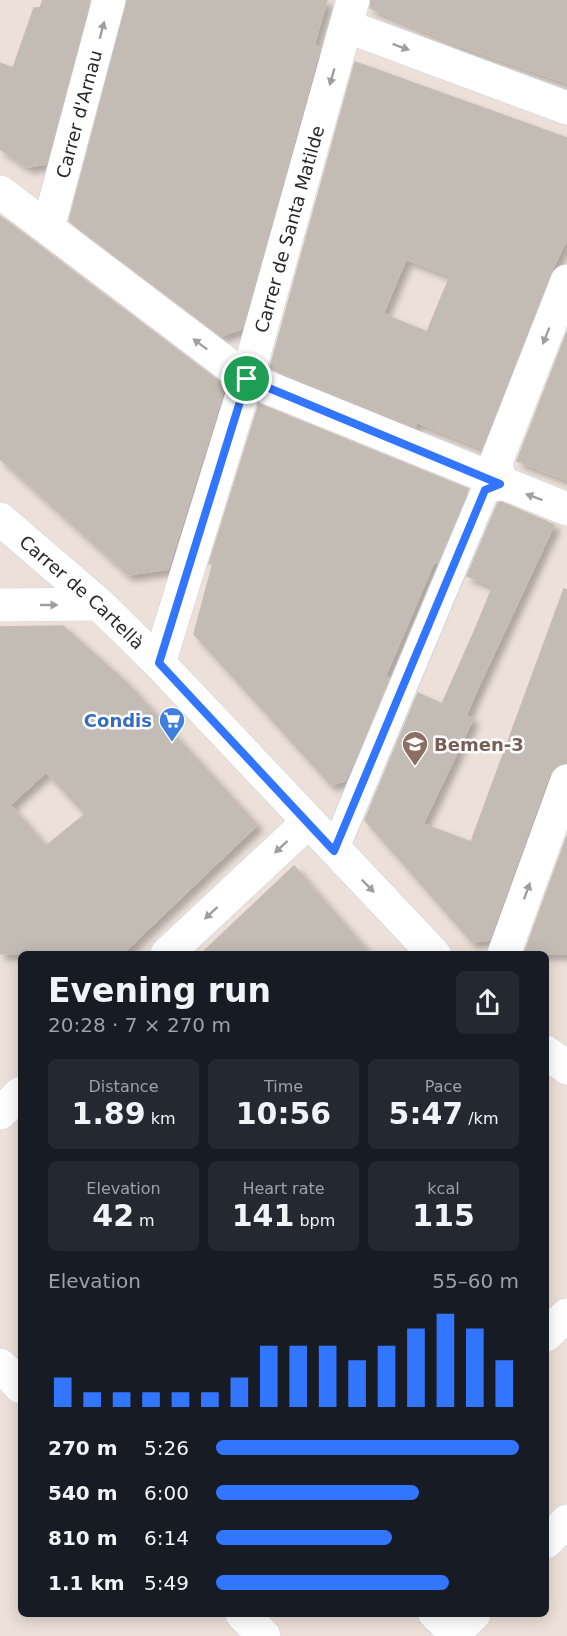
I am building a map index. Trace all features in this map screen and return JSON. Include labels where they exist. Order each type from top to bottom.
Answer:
[{"type":"street","name":"Carrer d'Arnau","points":[[48,228],[110,0]]},
{"type":"street","points":[[350,13],[567,108]]},
{"type":"street","name":"Carrer de Santa Matilde","points":[[159,663],[247,379],[350,13]]},
{"type":"street","points":[[0,192],[247,379],[500,484],[567,509]]},
{"type":"street","points":[[500,484],[496,462],[567,281]]},
{"type":"street","points":[[334,851],[485,490],[500,484]]},
{"type":"street","name":"Carrer de Cartellà","points":[[0,519],[99,604],[159,663],[334,851],[431,951]]},
{"type":"street","points":[[0,605],[99,604]]},
{"type":"street","points":[[505,951],[567,781]]},
{"type":"street","points":[[170,951],[308,822]]},
{"type":"street","points":[[549,1054],[567,1068]]},
{"type":"street","points":[[0,1113],[18,1096]]},
{"type":"street","points":[[549,1332],[567,1315]]},
{"type":"street","points":[[0,1365],[18,1384]]},
{"type":"street","points":[[549,1539],[567,1521]]},
{"type":"building","points":[[43,0],[90,0],[46,164],[27,167],[0,149],[0,63],[13,68],[34,8],[40,8]]},
{"type":"building","points":[[127,0],[327,0],[314,45],[320,48],[242,329],[221,336],[69,221]]},
{"type":"building","points":[[371,0],[567,0],[567,83],[458,45],[370,8]]},
{"type":"building","points":[[355,62],[567,138],[567,239],[550,274],[482,448],[416,422],[415,427],[270,368]],"holes":[[[406,259],[450,276],[427,332],[383,314]]]},
{"type":"building","points":[[0,216],[225,386],[168,569],[128,575],[0,459]]},
{"type":"building","points":[[567,332],[567,480],[517,461]]},
{"type":"building","points":[[259,404],[468,489],[385,677],[389,678],[345,781],[331,785],[194,634],[213,563],[209,564]]},
{"type":"building","points":[[501,502],[554,525],[476,692],[466,716],[473,719],[423,824],[471,842],[564,589],[567,590],[567,763],[555,766],[549,775],[489,940],[472,942],[365,820],[418,693],[442,704],[474,632],[493,586],[467,576],[498,503]]},
{"type":"building","points":[[63,626],[126,682],[257,825],[125,951],[18,951],[18,954],[0,954],[0,627]],"holes":[[[46,772],[85,814],[46,846],[10,805]]]},
{"type":"building","points":[[567,836],[567,954],[525,951]]},
{"type":"building","points":[[294,866],[367,951],[204,951]]},
{"type":"place","name":"Condis","points":[[172,743]]},
{"type":"place","name":"Bemen-3","points":[[415,767]]},
{"type":"route","points":[[247,379],[500,484],[485,490],[334,851],[159,663],[247,379]]}]
